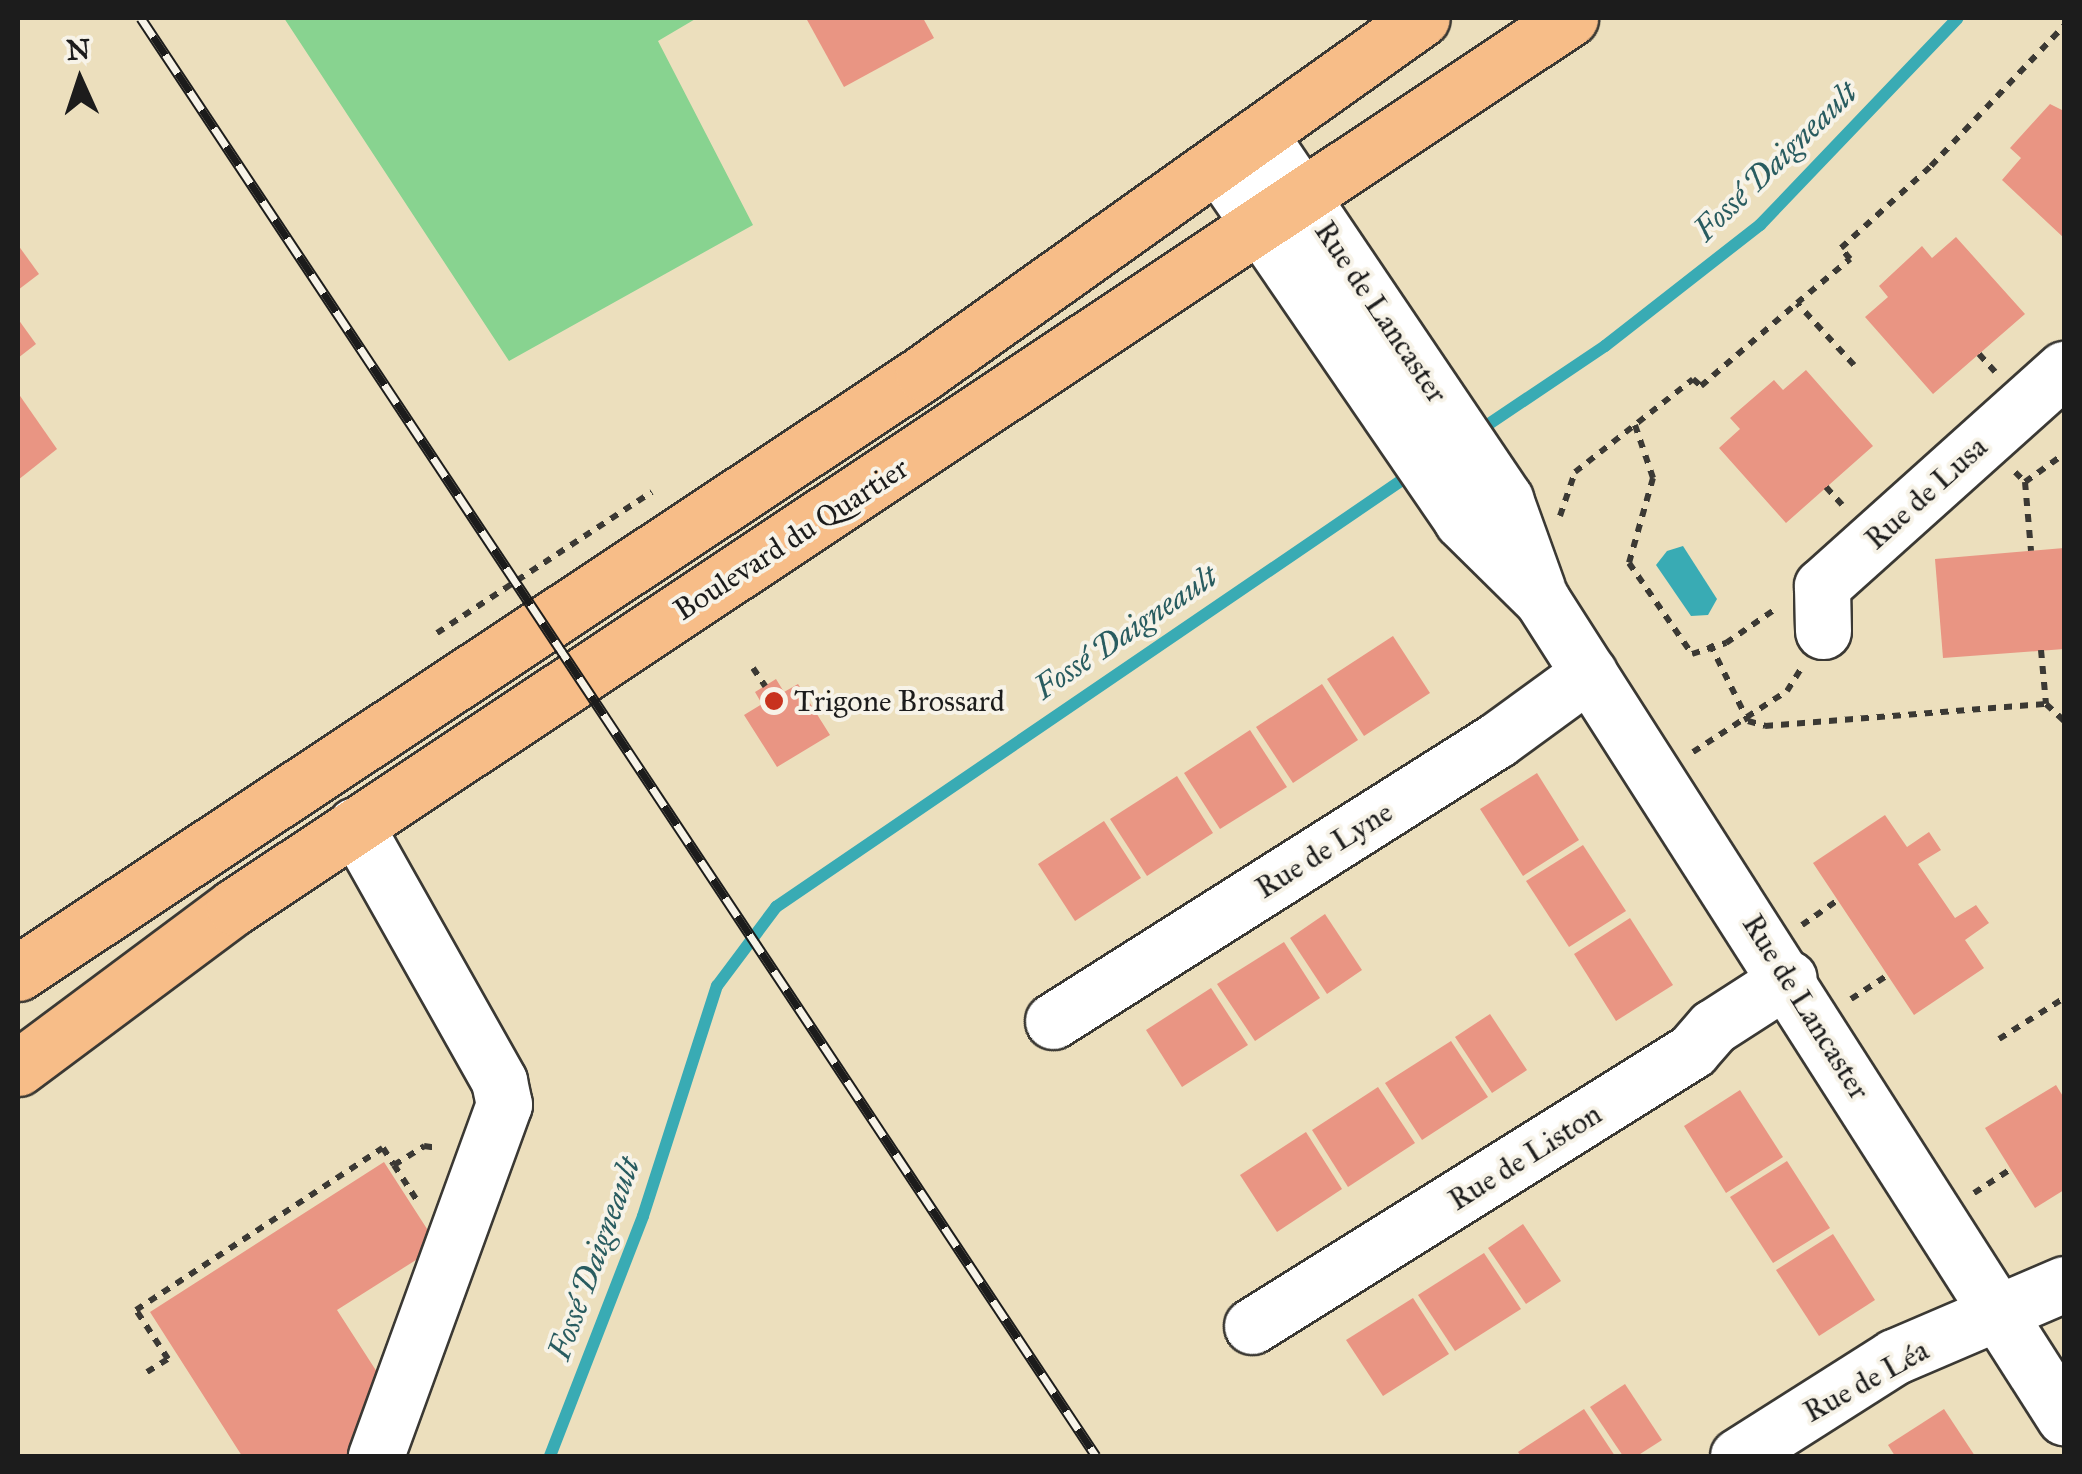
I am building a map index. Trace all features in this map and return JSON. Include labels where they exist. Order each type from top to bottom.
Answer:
[{"type":"main road","points":[[18,973],[923,373],[1241,152],[1422,18]]},
{"type":"main road","name":"Boulevard du Quartier","points":[[18,1068],[179,944],[1570,18]]},
{"type":"street","name":"Rue de Lancaster","points":[[1241,152],[1386,362],[1462,522],[1521,537],[1542,600],[1589,673],[1794,953],[1998,1313],[2064,1417]]},
{"type":"street","name":"Rue de Lusa","points":[[1802,618],[1822,586],[1985,440],[2056,395]]},
{"type":"street","name":"Rue de Lyne","points":[[1053,1021],[1481,750],[1589,673]]},
{"type":"street","points":[[355,825],[500,1081],[504,1104],[376,1456]]},
{"type":"street","name":"Rue de Liston","points":[[1252,1326],[1692,1051],[1794,953]]},
{"type":"street","name":"Rue de Léa","points":[[1738,1456],[1894,1358],[2064,1284]]},
{"type":"path","points":[[1521,537],[1567,511],[1563,497],[1576,472],[1693,379],[1701,386],[1850,259],[1840,248],[1932,166],[2064,28]]},
{"type":"path","points":[[1797,302],[1854,365]]},
{"type":"path","points":[[1635,425],[1653,478],[1629,563],[1692,654],[1710,644],[1726,643],[1802,618],[1787,692],[1687,755]]},
{"type":"path","points":[[1985,440],[2026,482],[2031,551]]},
{"type":"path","points":[[2026,482],[2064,454]]},
{"type":"path","points":[[1710,644],[1748,720],[1765,726],[2046,704]]},
{"type":"path","points":[[2041,650],[2046,704],[2064,721]]},
{"type":"path","points":[[753,668],[765,686]]},
{"type":"path","points":[[1794,953],[1838,900]]},
{"type":"path","points":[[1846,1002],[1888,975]]},
{"type":"path","points":[[1998,1039],[2064,998]]},
{"type":"path","points":[[394,1165],[424,1146]]},
{"type":"path","points":[[146,1372],[168,1359],[136,1310],[383,1148],[428,1217]]},
{"type":"path","points":[[1970,1195],[2010,1169]]},
{"type":"green space","points":[[284,18],[697,18],[658,41],[753,225],[509,361]]},
{"type":"water","points":[[1683,546],[1717,599],[1708,615],[1691,616],[1656,565],[1667,551]]},
{"type":"building","points":[[806,18],[923,18],[934,38],[844,87]]},
{"type":"building","points":[[2050,104],[2064,111],[2064,238],[2002,180],[2021,158],[2010,148]]},
{"type":"building","points":[[1956,237],[2025,314],[1933,394],[1865,317],[1888,297],[1879,286],[1922,246],[1932,258]]},
{"type":"building","points":[[18,245],[39,274],[18,290]]},
{"type":"building","points":[[18,319],[36,344],[18,358]]},
{"type":"building","points":[[1806,370],[1873,446],[1786,523],[1719,448],[1740,429],[1730,418],[1774,380],[1783,390]]},
{"type":"building","points":[[18,393],[57,449],[18,480]]},
{"type":"building","points":[[2064,548],[2064,649],[1943,658],[1935,559]]},
{"type":"building","points":[[1393,636],[1430,693],[1364,736],[1327,679]]},
{"type":"building","points":[[776,679],[784,692],[798,684],[830,735],[777,767],[744,715],[762,704],[755,692]]},
{"type":"building","points":[[1322,684],[1358,740],[1293,783],[1256,727]]},
{"type":"building","points":[[1250,730],[1287,787],[1220,829],[1184,773]]},
{"type":"building","points":[[1537,773],[1579,840],[1523,876],[1480,809]]},
{"type":"building","points":[[1177,776],[1213,833],[1147,876],[1110,819]]},
{"type":"building","points":[[1885,815],[1907,847],[1929,832],[1941,850],[1918,864],[1955,918],[1976,905],[1989,923],[1965,940],[1984,968],[1914,1015],[1813,863]]},
{"type":"building","points":[[1104,821],[1141,878],[1075,921],[1038,864]]},
{"type":"building","points":[[1583,845],[1626,911],[1569,947],[1526,881]]},
{"type":"building","points":[[1325,914],[1362,970],[1327,994],[1290,938]]},
{"type":"building","points":[[1630,918],[1673,985],[1616,1021],[1574,954]]},
{"type":"building","points":[[1284,942],[1320,998],[1255,1041],[1217,984]]},
{"type":"building","points":[[1211,988],[1248,1045],[1182,1087],[1146,1030]]},
{"type":"building","points":[[1490,1014],[1527,1070],[1492,1093],[1455,1037]]},
{"type":"building","points":[[1451,1041],[1488,1097],[1422,1140],[1385,1083]]},
{"type":"building","points":[[2056,1085],[2064,1098],[2064,1190],[2035,1208],[1985,1128]]},
{"type":"building","points":[[1378,1087],[1415,1143],[1348,1187],[1312,1130]]},
{"type":"building","points":[[1740,1090],[1783,1157],[1726,1193],[1684,1126]]},
{"type":"building","points":[[1306,1132],[1342,1189],[1277,1232],[1240,1175]]},
{"type":"building","points":[[1787,1161],[1830,1228],[1773,1263],[1730,1197]]},
{"type":"building","points":[[384,1162],[438,1246],[337,1310],[386,1386],[374,1393],[348,1456],[242,1456],[150,1312]]},
{"type":"building","points":[[1523,1224],[1561,1281],[1526,1304],[1488,1248]]},
{"type":"building","points":[[1833,1234],[1875,1300],[1819,1336],[1776,1270]]},
{"type":"building","points":[[1484,1253],[1521,1309],[1455,1351],[1418,1295]]},
{"type":"building","points":[[1413,1298],[1449,1354],[1383,1396],[1346,1340]]},
{"type":"building","points":[[1625,1384],[1662,1440],[1637,1456],[1623,1456],[1590,1407]]},
{"type":"building","points":[[1584,1409],[1615,1456],[1521,1456],[1518,1452]]},
{"type":"building","points":[[1944,1409],[1975,1456],[1895,1456],[1888,1445]]},
{"type":"waterway","name":"Fossé Daigneault","points":[[1477,432],[1605,346],[1760,225],[1958,18]]},
{"type":"waterway","name":"Fossé Daigneault","points":[[550,1456],[643,1216],[717,986],[776,907],[1414,472]]},
{"type":"railway","points":[[141,18],[1096,1456]]},
{"type":"place","name":"Trigone Brossard","points":[[774,701]]}]
